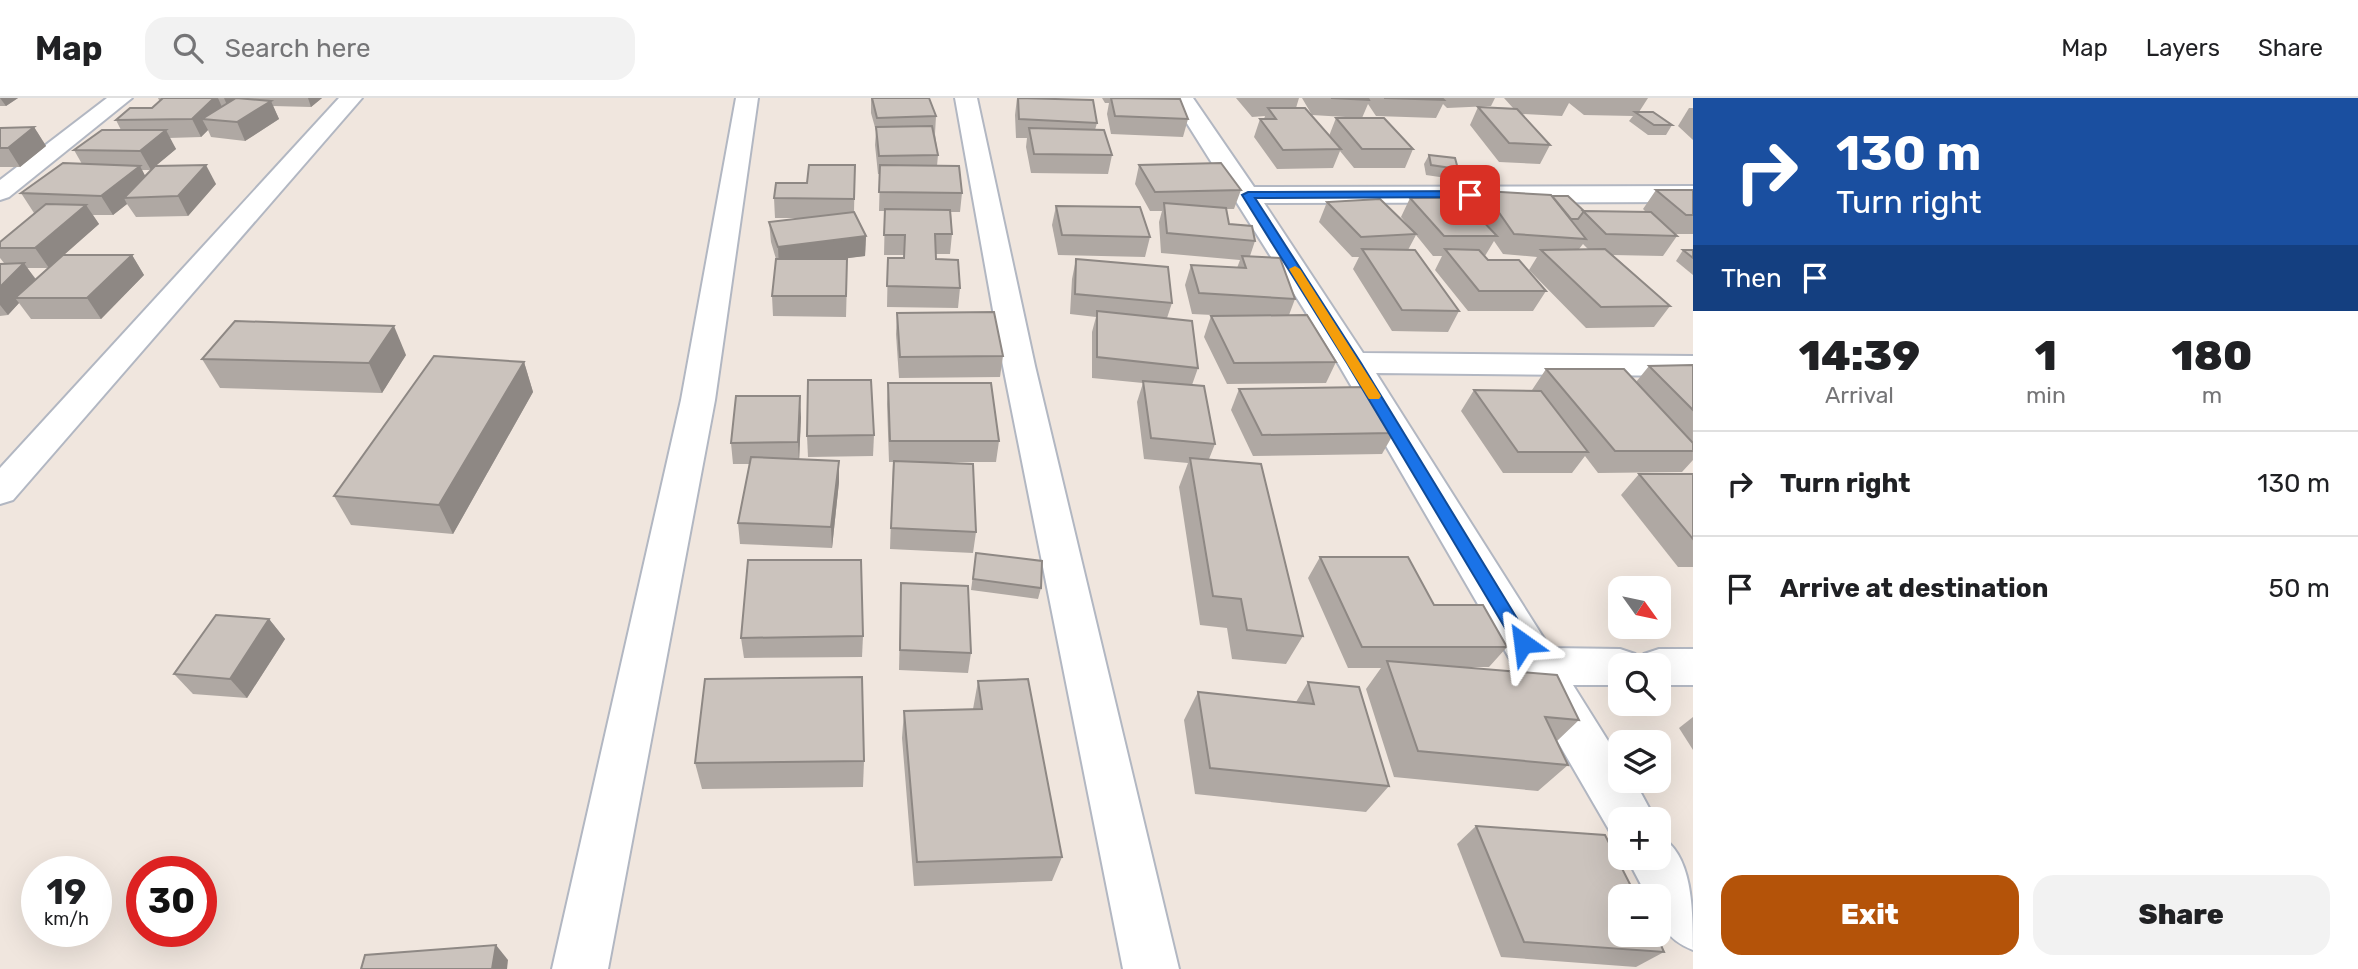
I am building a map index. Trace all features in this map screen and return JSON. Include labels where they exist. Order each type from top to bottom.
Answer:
[{"type":"street","points":[[0,192],[121,98]]},
{"type":"street","points":[[0,491],[351,98]]},
{"type":"street","points":[[580,969],[698,400],[747,98]]},
{"type":"street","points":[[966,98],[1019,366],[1151,969]]},
{"type":"street","points":[[1182,98],[1248,195],[1354,363],[1623,807]]},
{"type":"street","points":[[1248,195],[1693,194]]},
{"type":"street","points":[[1354,363],[1693,366]]},
{"type":"street","points":[[1537,666],[1608,667]]},
{"type":"street","points":[[1671,667],[1693,667]]},
{"type":"street","points":[[1660,870],[1693,923]]},
{"type":"building","points":[[163,98],[214,98],[192,119],[116,120],[130,108],[152,108]]},
{"type":"building","points":[[236,98],[271,101],[237,122],[202,119]]},
{"type":"building","points":[[872,98],[929,98],[936,116],[877,118]]},
{"type":"building","points":[[1018,98],[1093,100],[1097,123],[1019,119]]},
{"type":"building","points":[[1111,98],[1180,99],[1188,119],[1115,116]]},
{"type":"building","points":[[1331,98],[1368,98],[1369,100]]},
{"type":"building","points":[[1384,98],[1442,98],[1444,100]]},
{"type":"building","points":[[1478,107],[1517,109],[1550,145],[1509,143]]},
{"type":"building","points":[[1268,108],[1305,108],[1341,149],[1283,150],[1260,119],[1276,119]]},
{"type":"building","points":[[1635,112],[1653,112],[1672,125],[1654,125]]},
{"type":"building","points":[[1336,118],[1384,118],[1413,149],[1362,149]]},
{"type":"building","points":[[932,126],[938,155],[879,156],[876,127]]},
{"type":"building","points":[[34,127],[8,148],[0,148],[0,128]]},
{"type":"building","points":[[1029,128],[1104,130],[1112,155],[1034,154]]},
{"type":"building","points":[[102,130],[166,130],[140,151],[74,150]]},
{"type":"building","points":[[1429,155],[1455,158],[1458,169],[1431,165]]},
{"type":"building","points":[[63,163],[140,166],[101,196],[21,193]]},
{"type":"building","points":[[1221,163],[1241,190],[1155,192],[1139,165]]},
{"type":"building","points":[[206,165],[178,196],[124,198],[155,166]]},
{"type":"building","points":[[809,165],[855,165],[854,199],[774,198],[776,183],[807,183]]},
{"type":"building","points":[[880,165],[959,166],[962,193],[879,192]]},
{"type":"building","points":[[1656,190],[1693,190],[1693,215],[1686,215]]},
{"type":"building","points":[[1484,191],[1551,195],[1586,239],[1514,234]]},
{"type":"building","points":[[1552,196],[1568,196],[1584,211],[1578,219],[1571,219]]},
{"type":"building","points":[[1410,198],[1461,198],[1497,236],[1444,236]]},
{"type":"building","points":[[1380,199],[1416,234],[1361,237],[1327,202]]},
{"type":"building","points":[[1164,203],[1226,208],[1229,224],[1252,226],[1255,241],[1167,233]]},
{"type":"building","points":[[46,204],[86,205],[35,248],[0,248],[0,242]]},
{"type":"building","points":[[1056,206],[1140,207],[1150,237],[1062,235]]},
{"type":"building","points":[[885,209],[950,210],[952,234],[935,234],[936,259],[958,260],[960,288],[887,286],[888,258],[904,258],[905,235],[884,235]]},
{"type":"building","points":[[1583,211],[1651,212],[1677,236],[1606,234]]},
{"type":"building","points":[[854,212],[866,236],[778,247],[769,222]]},
{"type":"building","points":[[1362,249],[1415,250],[1459,311],[1402,310]]},
{"type":"building","points":[[1445,249],[1479,250],[1488,260],[1519,260],[1546,291],[1479,291]]},
{"type":"building","points":[[1605,249],[1670,306],[1601,307],[1541,250]]},
{"type":"building","points":[[1683,250],[1693,250],[1693,258]]},
{"type":"building","points":[[63,255],[132,255],[87,298],[15,298]]},
{"type":"building","points":[[1242,256],[1280,258],[1295,299],[1199,293],[1191,265],[1246,268]]},
{"type":"building","points":[[776,259],[847,259],[846,296],[772,296]]},
{"type":"building","points":[[1076,259],[1168,267],[1172,303],[1075,294]]},
{"type":"building","points":[[24,263],[0,287],[0,264]]},
{"type":"building","points":[[1097,311],[1192,321],[1198,368],[1097,357]]},
{"type":"building","points":[[994,312],[1003,356],[900,357],[897,313]]},
{"type":"building","points":[[1307,315],[1336,362],[1234,363],[1211,316]]},
{"type":"building","points":[[235,321],[394,326],[369,363],[202,359]]},
{"type":"building","points":[[434,356],[524,362],[439,505],[334,496]]},
{"type":"building","points":[[1693,365],[1693,410],[1649,366]]},
{"type":"building","points":[[1546,369],[1624,369],[1693,443],[1693,451],[1615,451]]},
{"type":"building","points":[[808,380],[871,380],[874,435],[807,436]]},
{"type":"building","points":[[1143,381],[1204,386],[1215,444],[1151,438]]},
{"type":"building","points":[[888,383],[991,383],[999,441],[890,441]]},
{"type":"building","points":[[1365,387],[1394,433],[1262,435],[1239,389]]},
{"type":"building","points":[[1474,390],[1541,391],[1588,452],[1518,452]]},
{"type":"building","points":[[736,396],[800,396],[798,442],[731,443]]},
{"type":"building","points":[[751,457],[839,461],[831,527],[738,523]]},
{"type":"building","points":[[1190,458],[1261,464],[1303,636],[1247,630],[1241,599],[1213,596]]},
{"type":"building","points":[[894,461],[973,464],[976,532],[891,528]]},
{"type":"building","points":[[1639,474],[1693,474],[1693,539]]},
{"type":"building","points":[[976,553],[1042,561],[1041,588],[973,579]]},
{"type":"building","points":[[1320,557],[1408,557],[1434,605],[1483,605],[1507,647],[1362,647]]},
{"type":"building","points":[[748,560],[861,560],[863,636],[741,638]]},
{"type":"building","points":[[901,583],[968,586],[971,653],[900,650]]},
{"type":"building","points":[[216,615],[269,619],[230,679],[174,674]]},
{"type":"building","points":[[1387,661],[1557,675],[1579,720],[1545,717],[1568,765],[1418,751]]},
{"type":"building","points":[[862,677],[864,761],[695,763],[705,679]]},
{"type":"building","points":[[1028,679],[1062,857],[917,862],[904,711],[982,709],[978,681]]},
{"type":"building","points":[[1308,682],[1359,687],[1389,786],[1210,768],[1198,692],[1314,704]]},
{"type":"building","points":[[1476,826],[1605,835],[1608,841],[1608,870],[1623,870],[1630,884],[1608,884],[1608,947],[1662,947],[1664,952],[1524,942]]},
{"type":"building","points":[[496,945],[492,969],[361,969],[365,955]]},
{"type":"slow traffic","points":[[1295,269],[1374,396]]},
{"type":"route","points":[[1470,195],[1248,195],[1354,363],[1523,643]]}]
